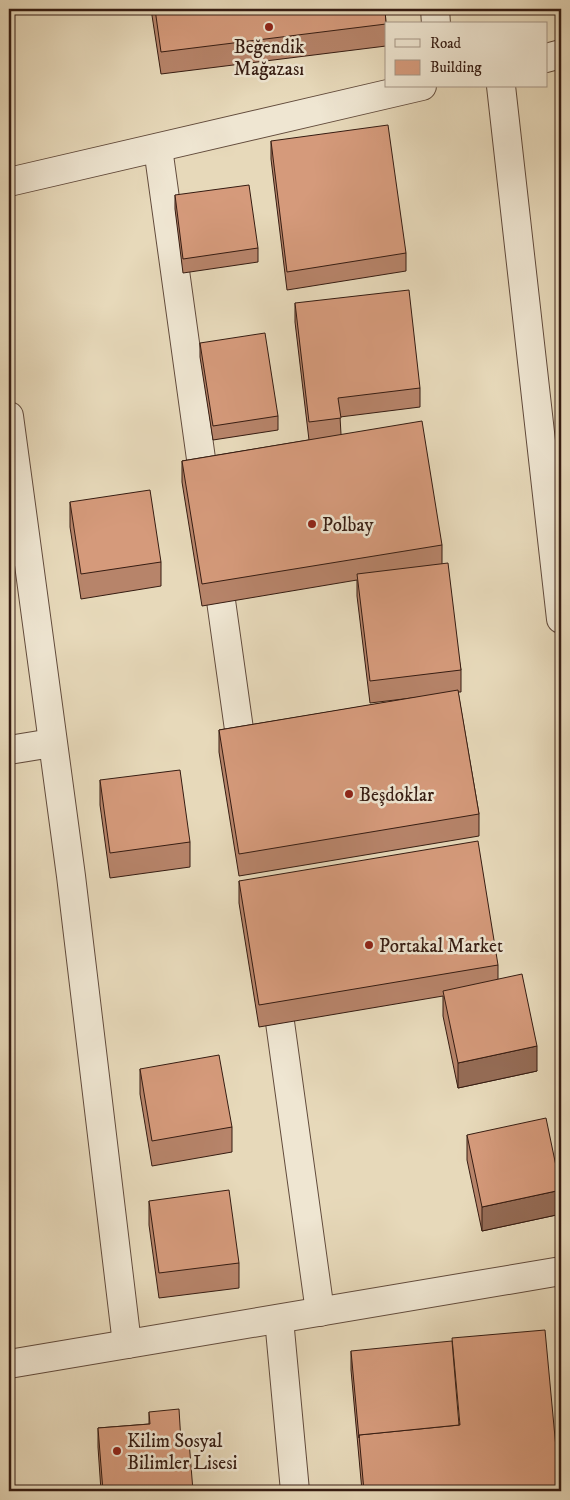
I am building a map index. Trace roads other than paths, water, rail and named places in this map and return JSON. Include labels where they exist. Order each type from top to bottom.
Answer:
[{"type":"street","points":[[435,9],[436,22]]},
{"type":"street","points":[[548,57],[561,54]]},
{"type":"street","points":[[9,182],[413,88]]},
{"type":"street","points":[[502,88],[561,619]]},
{"type":"street","points":[[158,148],[247,789]]},
{"type":"street","points":[[9,416],[71,876],[127,1344]]},
{"type":"street","points":[[9,750],[52,743]]},
{"type":"street","points":[[272,966],[320,1312]]},
{"type":"street","points":[[9,1364],[561,1271]]},
{"type":"street","points":[[279,1319],[295,1491]]},
{"type":"place","name":"Beğendik Mağazası","points":[[269,27]]},
{"type":"place","name":"Polbay","points":[[312,524]]},
{"type":"place","name":"Beşdoklar","points":[[349,794]]},
{"type":"place","name":"Portakal Market","points":[[369,945]]},
{"type":"place","name":"Kilim Sosyal Bilimler Lisesi","points":[[117,1451]]}]
